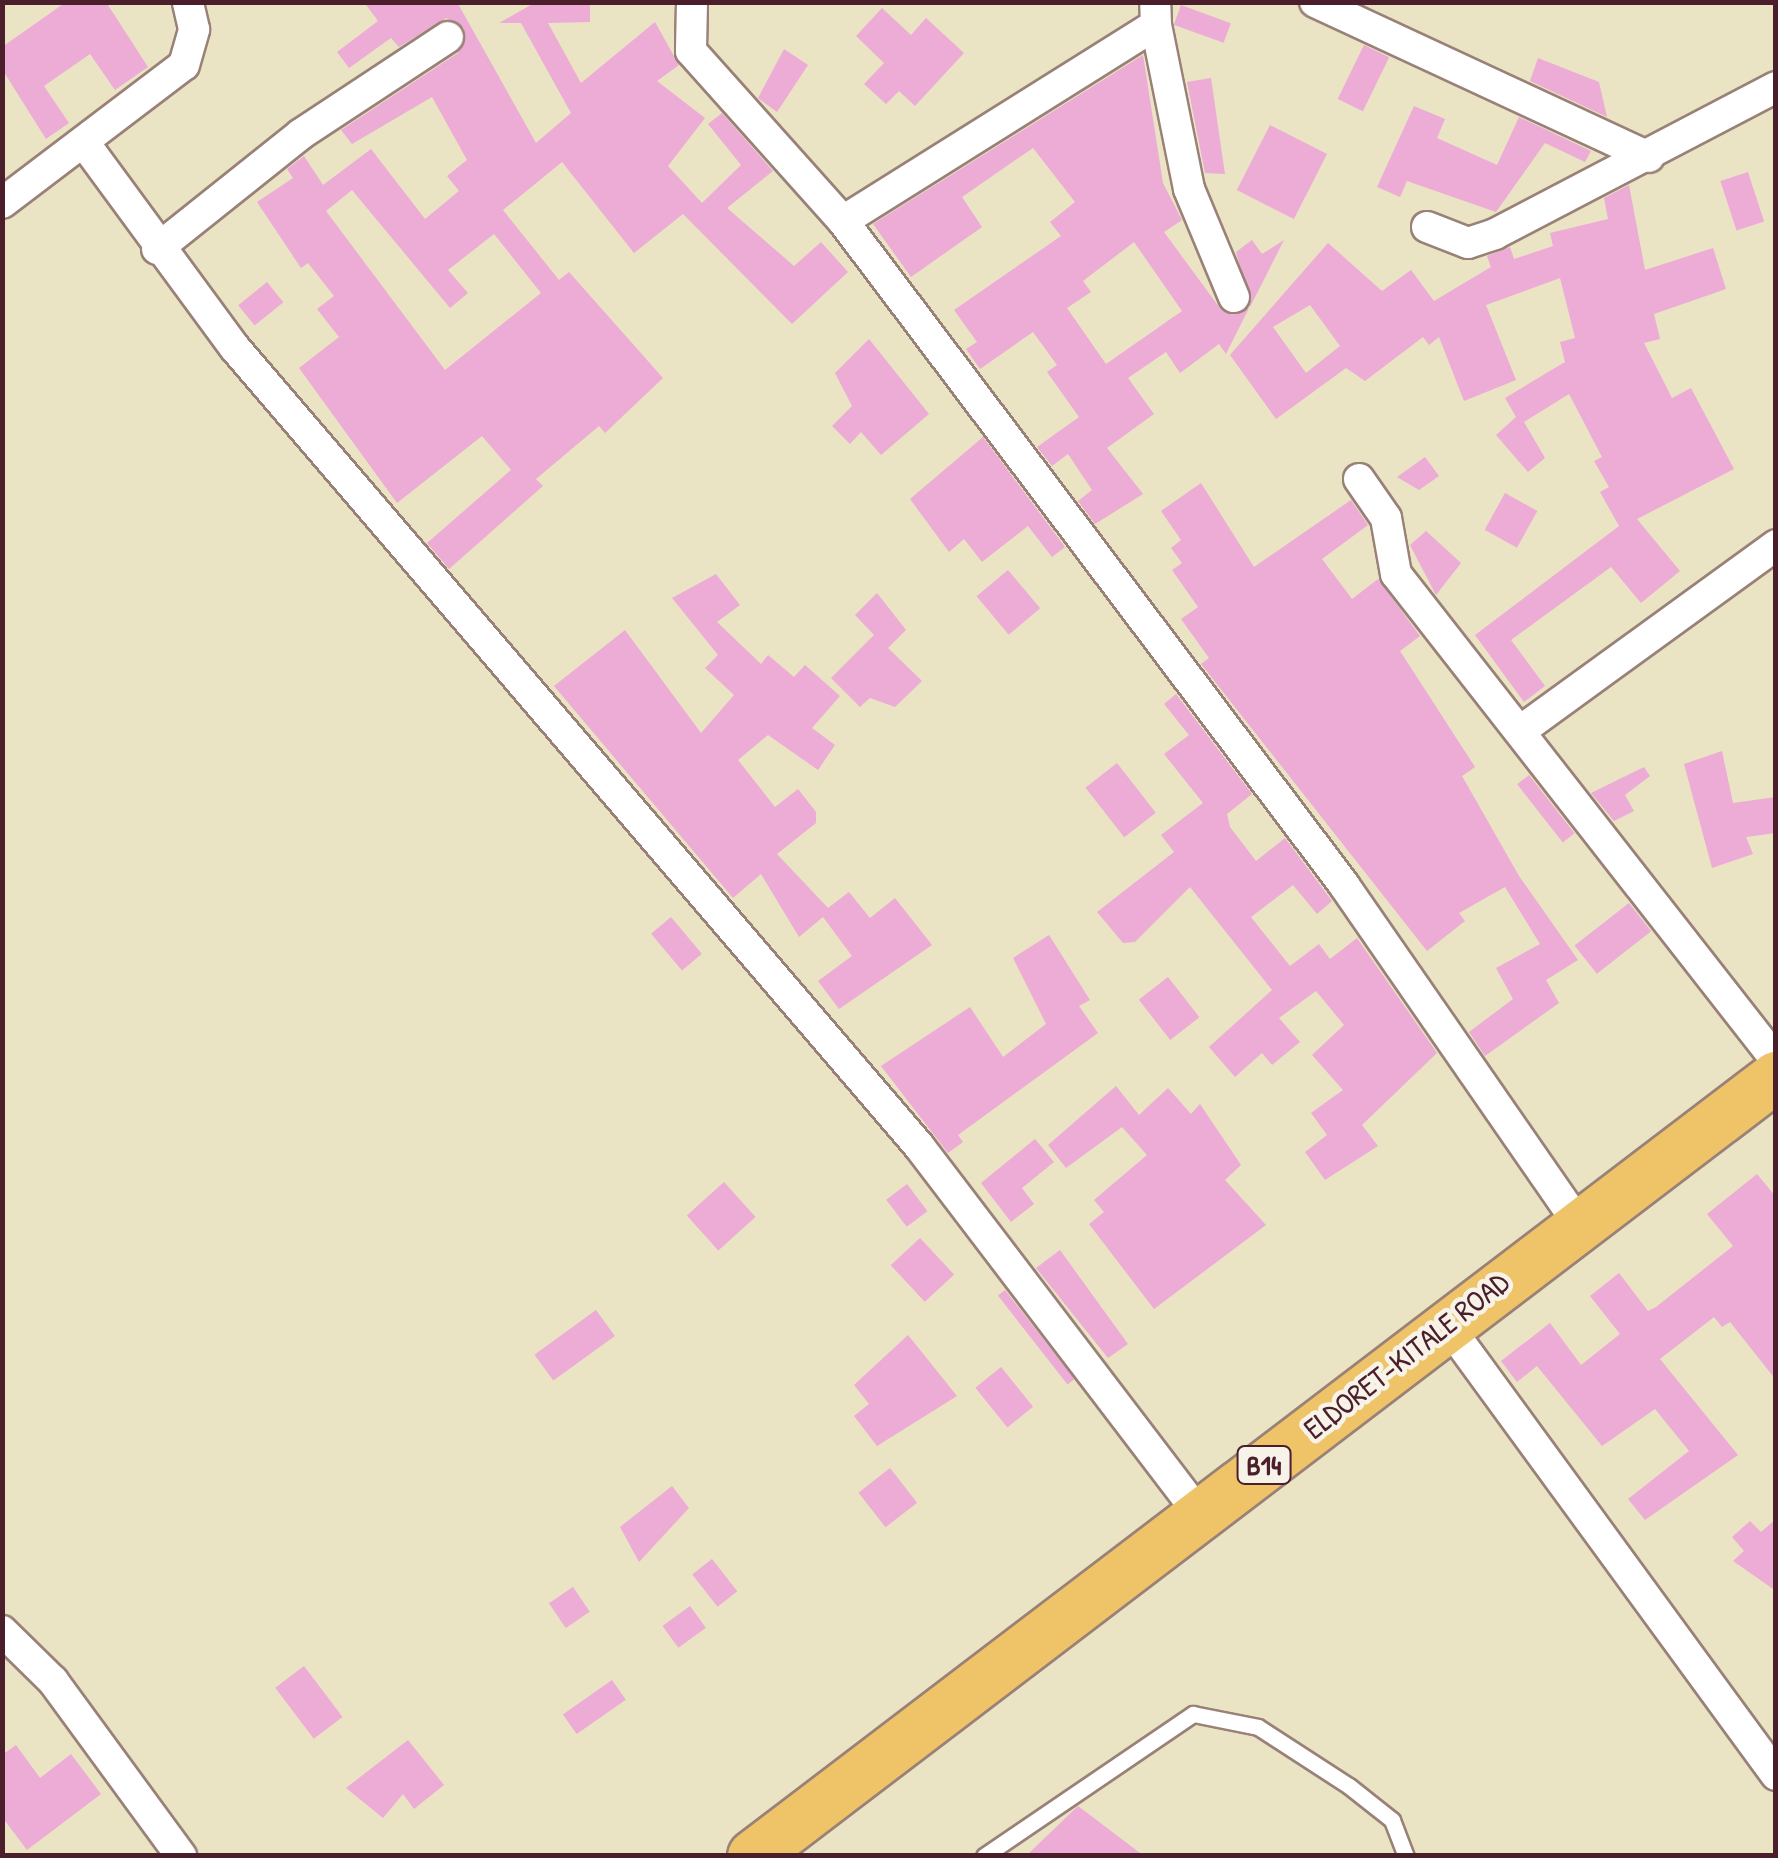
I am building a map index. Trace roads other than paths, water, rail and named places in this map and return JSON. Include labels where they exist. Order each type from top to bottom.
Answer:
[{"type":"highway","name":"ELDORET-KITALE ROAD","points":[[753,1856],[1577,1220],[1776,1077]]},
{"type":"street","points":[[2,204],[184,65],[194,29],[188,2]]},
{"type":"street","points":[[692,2],[691,52],[844,221],[1344,886],[1577,1220]]},
{"type":"street","points":[[1315,2],[1649,157]]},
{"type":"street","points":[[844,221],[1155,14],[1189,189],[1234,297]]},
{"type":"street","points":[[157,249],[301,134],[448,37]]},
{"type":"street","points":[[1426,227],[1468,243],[1649,157],[1776,87]]},
{"type":"street","points":[[85,144],[157,249],[919,1146],[1199,1513]]},
{"type":"street","points":[[1358,479],[1386,518],[1396,574],[1523,729],[1776,1060]]},
{"type":"street","points":[[1523,729],[1776,545]]},
{"type":"street","points":[[1445,1322],[1776,1775]]},
{"type":"street","points":[[2,1630],[53,1681],[181,1856]]},
{"type":"lane","points":[[984,1856],[1193,1714],[1258,1727],[1349,1786],[1392,1820],[1406,1856]]}]
